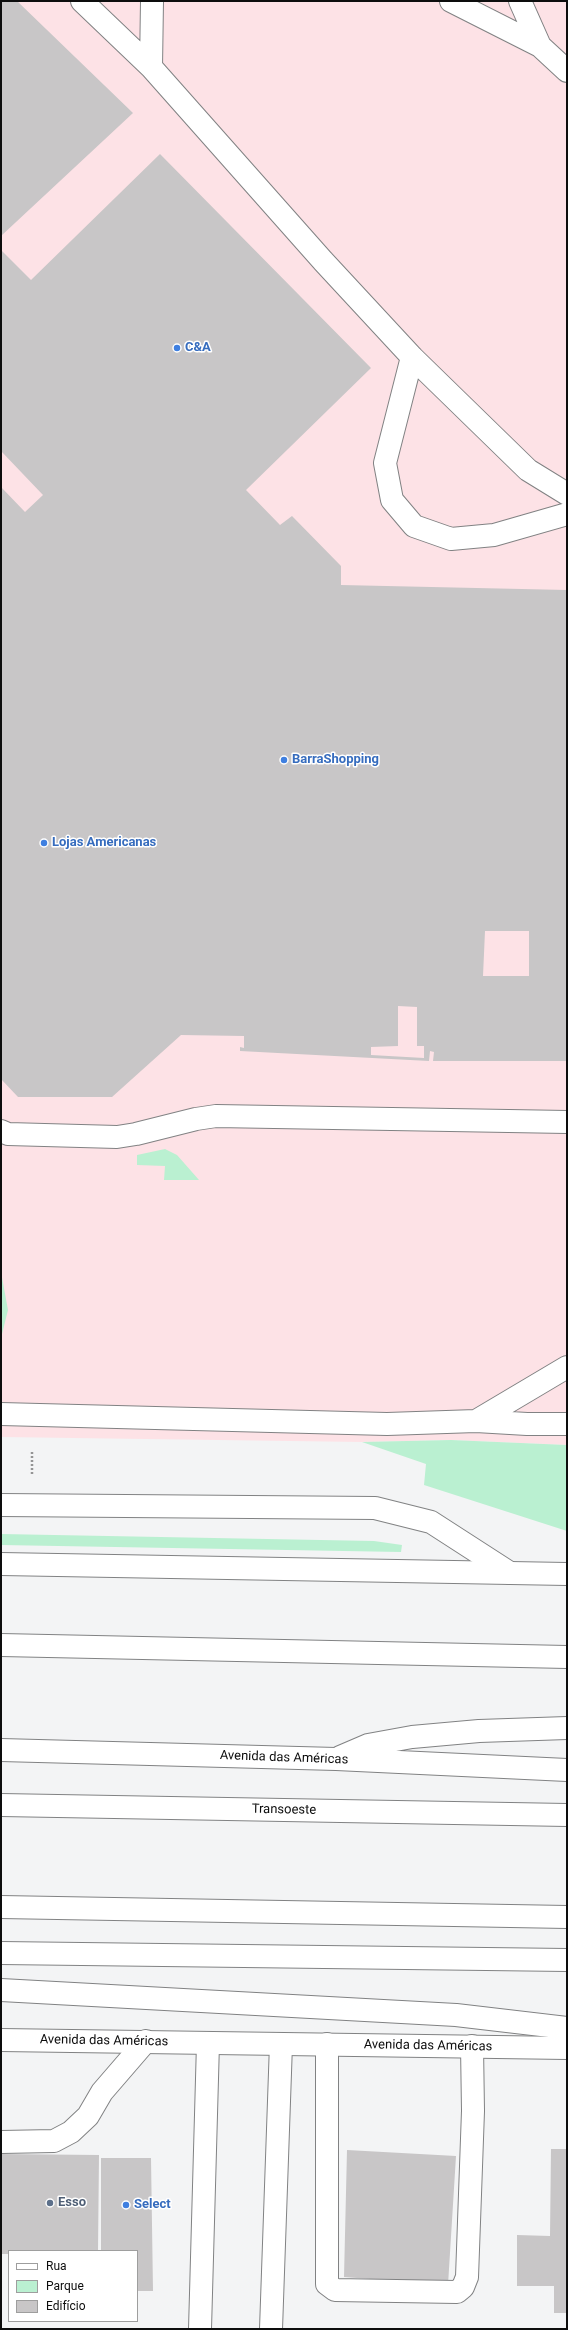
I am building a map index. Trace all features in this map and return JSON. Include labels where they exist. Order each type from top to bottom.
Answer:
[{"type":"main road","points":[[82,1],[151,67],[322,261],[412,357],[528,470],[567,494]]},
{"type":"main road","points":[[151,67],[152,1]]},
{"type":"main road","points":[[451,1],[540,46],[567,71]]},
{"type":"main road","points":[[520,1],[540,46]]},
{"type":"main road","points":[[412,357],[385,463],[392,500],[414,526],[451,539],[494,535],[567,514]]},
{"type":"main road","points":[[1,1131],[8,1134],[117,1137],[136,1134],[196,1119],[216,1116],[567,1122]]},
{"type":"main road","points":[[476,1421],[567,1367]]},
{"type":"main road","points":[[1,1414],[387,1424],[476,1421],[526,1424],[567,1424]]},
{"type":"main road","points":[[1,1505],[375,1508],[431,1522],[510,1573]]},
{"type":"main road","points":[[1,1564],[567,1574]]},
{"type":"main road","points":[[1,1645],[567,1657]]},
{"type":"main road","points":[[336,1759],[368,1745],[412,1736],[479,1731],[567,1728]]},
{"type":"main road","name":"Avenida das Américas","points":[[1,1750],[336,1759],[567,1770]]},
{"type":"main road","name":"Transoeste","points":[[1,1805],[567,1815]]},
{"type":"main road","points":[[1,1907],[567,1917]]},
{"type":"main road","points":[[1,1953],[567,1960]]},
{"type":"main road","points":[[1,1990],[456,2015],[567,2028]]},
{"type":"main road","name":"Avenida das Américas","points":[[1,2040],[567,2048]]},
{"type":"main road","points":[[1,2142],[54,2141],[71,2132],[88,2116],[102,2092],[146,2041]]},
{"type":"main road","points":[[200,2329],[208,2042]]},
{"type":"main road","points":[[271,2329],[281,2044]]},
{"type":"main road","points":[[326,2044],[328,2094],[327,2284],[335,2290],[449,2292],[457,2292],[463,2287],[467,2277],[472,2111],[472,2046]]},
{"type":"shaded area","points":[[1,1],[567,1],[567,1445],[451,1440],[362,1442],[1,1437]]},
{"type":"green space","points":[[165,1149],[177,1155],[199,1180],[164,1180],[165,1166],[137,1165],[137,1155]]},
{"type":"green space","points":[[1,1272],[8,1310],[1,1338]]},
{"type":"green space","points":[[451,1440],[567,1445],[567,1531],[424,1485],[426,1464],[362,1442]]},
{"type":"green space","points":[[1,1534],[374,1541],[402,1545],[401,1552],[1,1545]]},
{"type":"building","points":[[1,1],[17,1],[133,113],[1,236]]},
{"type":"building","name":"BarraShopping","points":[[160,154],[371,368],[246,490],[280,525],[292,516],[341,566],[341,585],[567,590],[567,1061],[433,1061],[434,1052],[430,1051],[429,1061],[240,1051],[240,1047],[244,1048],[244,1036],[181,1035],[112,1097],[18,1097],[1,1079],[1,487],[25,512],[43,495],[1,451],[1,250],[31,280]],"holes":[[[485,931],[529,931],[529,976],[483,976]],[[398,1006],[417,1007],[417,1046],[424,1046],[424,1058],[371,1055],[371,1047],[398,1046]]]},
{"type":"building","points":[[551,2149],[567,2149],[567,2313],[554,2313],[554,2286],[517,2286],[517,2235],[550,2236]]},
{"type":"building","points":[[347,2150],[456,2156],[448,2285],[344,2277]]},
{"type":"building","name":"Esso","points":[[1,2154],[99,2155],[98,2250],[8,2250],[8,2254],[1,2254]]},
{"type":"building","name":"Select","points":[[101,2158],[151,2158],[153,2291],[138,2291],[138,2250],[101,2250]]},
{"type":"place","name":"C&A","points":[[177,348]]},
{"type":"place","name":"BarraShopping","points":[[284,760]]},
{"type":"place","name":"Lojas Americanas","points":[[44,843]]},
{"type":"place","name":"Esso","points":[[50,2203]]},
{"type":"place","name":"Select","points":[[126,2205]]}]
